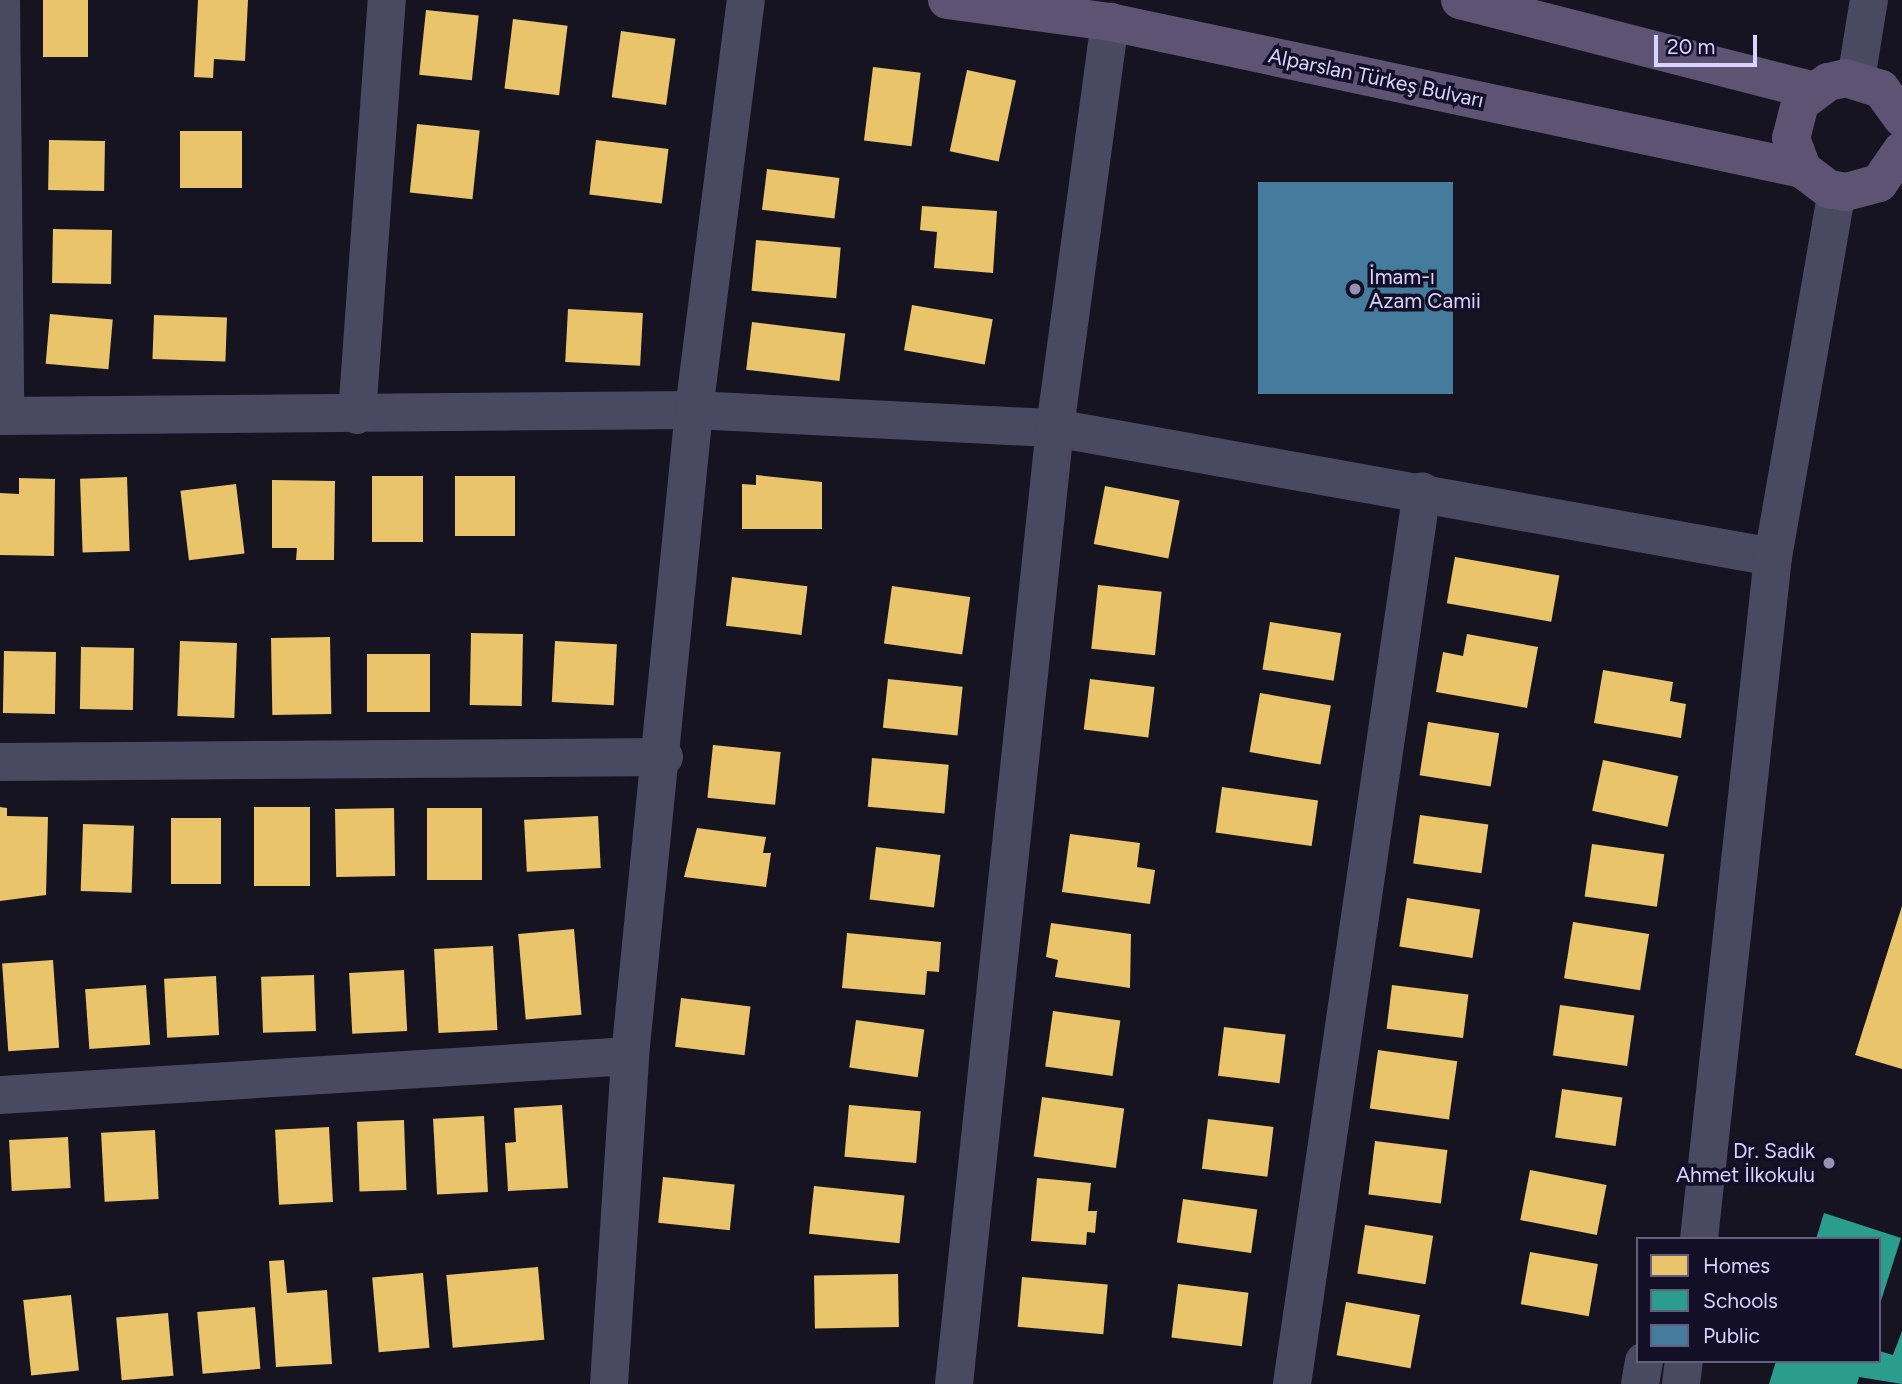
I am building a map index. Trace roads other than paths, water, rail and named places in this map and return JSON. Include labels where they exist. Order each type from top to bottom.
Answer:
[{"type":"main road","name":"Alparslan Türkeş Bulvarı","points":[[947,0],[1110,22],[1802,169],[1838,191]]},
{"type":"main road","points":[[1460,0],[1814,90],[1856,79],[1881,89],[1899,108]]},
{"type":"main road","points":[[1802,169],[1791,138],[1792,120],[1814,90]]},
{"type":"main road","points":[[1838,191],[1891,186],[1902,150]]},
{"type":"street","points":[[1,0],[3,416],[694,410],[1055,428],[1422,491],[1773,557]]},
{"type":"street","points":[[357,415],[387,0]]},
{"type":"street","points":[[609,1384],[630,1056],[664,757],[694,410],[746,0]]},
{"type":"street","points":[[1856,79],[1869,0]]},
{"type":"street","points":[[954,1384],[1055,428],[1110,22]]},
{"type":"street","points":[[1699,1237],[1733,949],[1773,557],[1838,191]]},
{"type":"street","points":[[1292,1384],[1422,491]]},
{"type":"street","points":[[0,762],[664,757]]},
{"type":"street","points":[[1671,1237],[1733,949]]},
{"type":"street","points":[[0,1095],[630,1056]]},
{"type":"street","points":[[1640,1384],[1644,1363]]},
{"type":"street","points":[[1681,1384],[1684,1363]]},
{"type":"place","name":"İmam-ı Azam Camii","points":[[1355,289]]},
{"type":"place","name":"Dr. Sadık Ahmet İlkokulu","points":[[1829,1163]]}]
